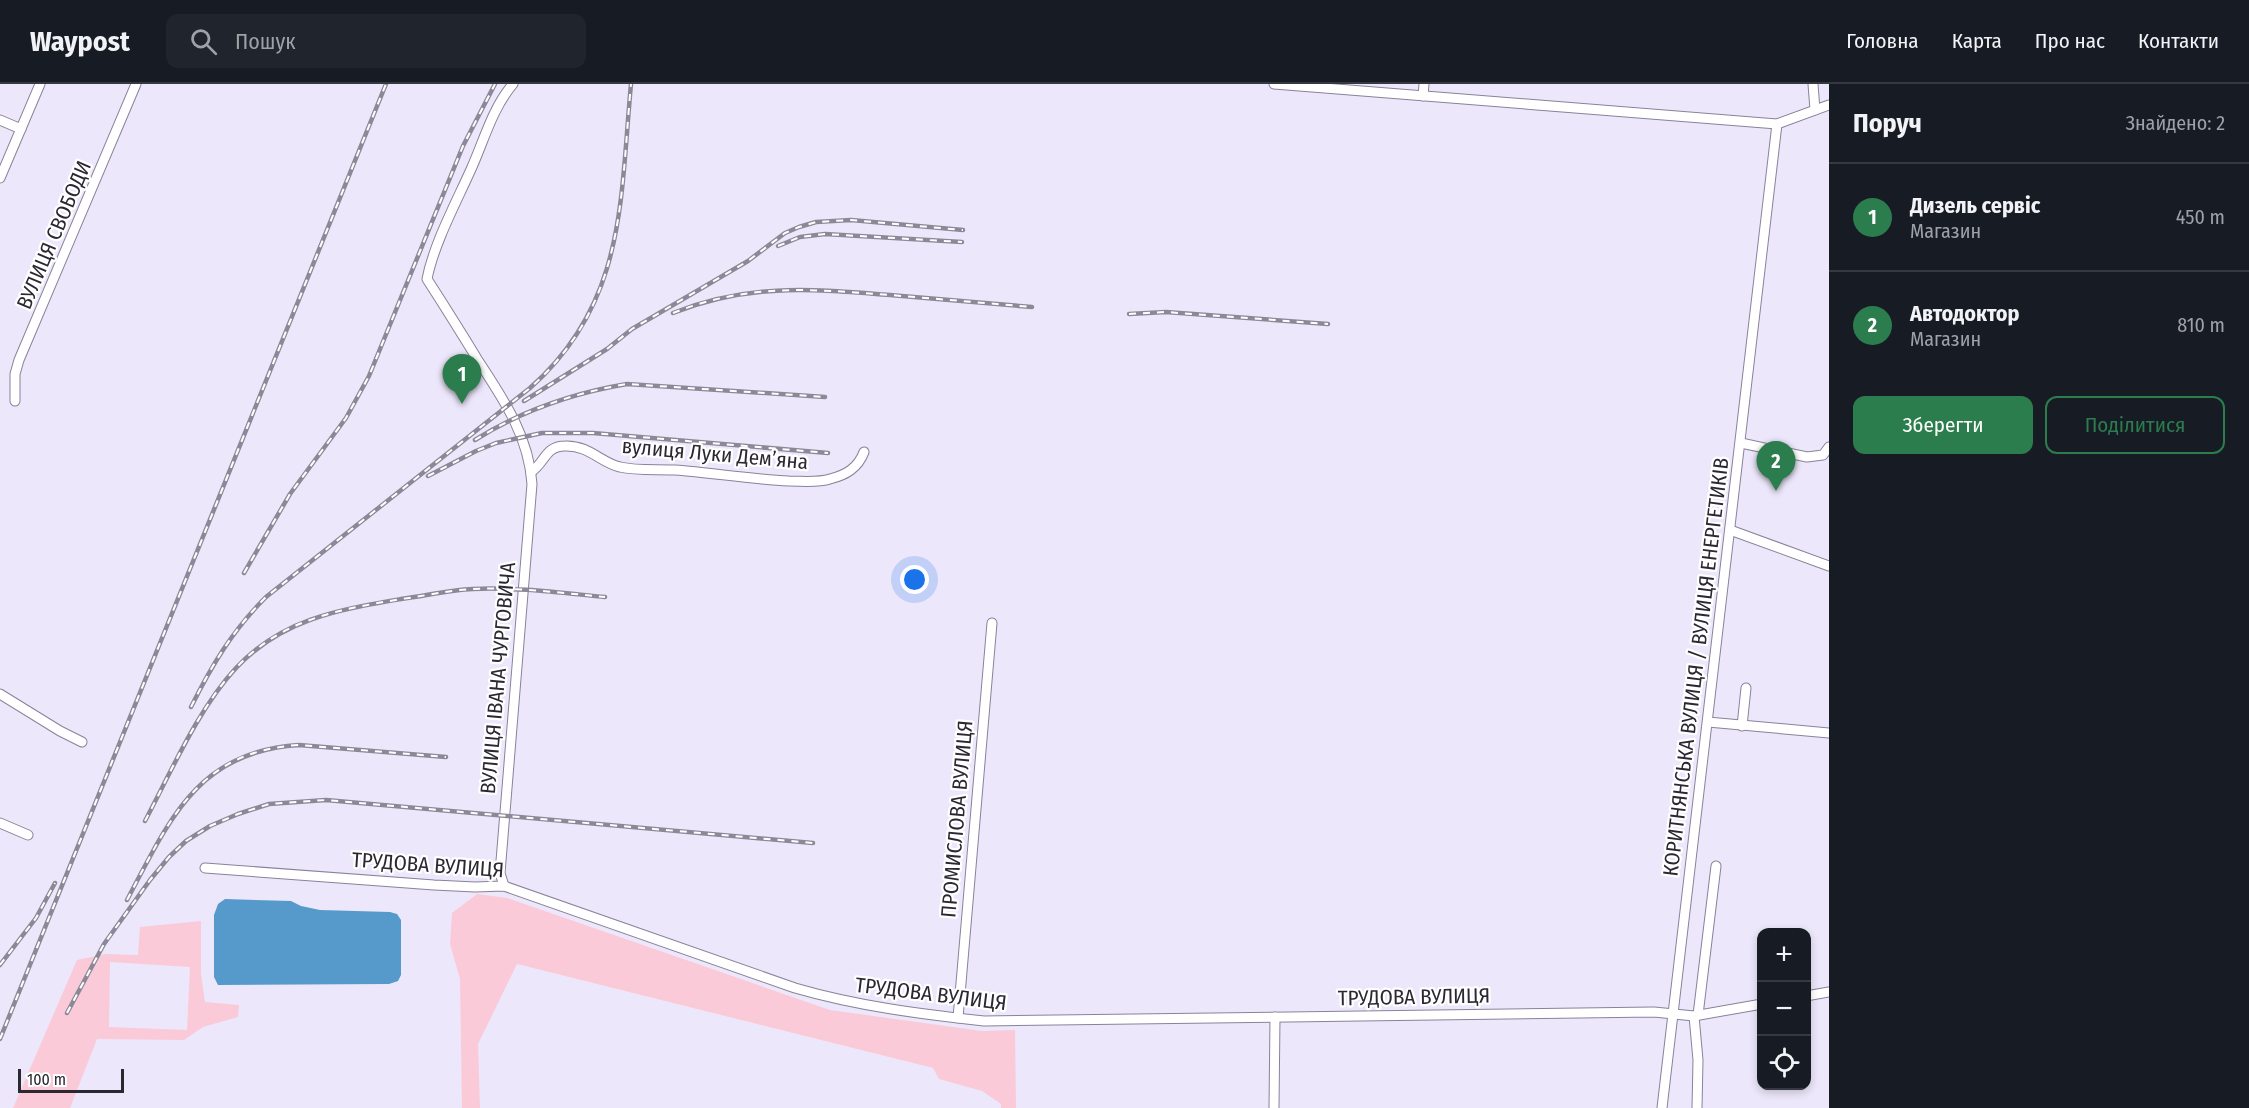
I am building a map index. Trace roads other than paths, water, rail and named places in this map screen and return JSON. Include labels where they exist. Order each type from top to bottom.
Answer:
[{"type":"street","points":[[0,178],[40,84]]},
{"type":"street","name":"ВУЛИЦЯ СВОБОДИ","points":[[15,401],[15,374],[19,360],[136,84]]},
{"type":"street","name":"ВУЛИЦЯ ІВАНА ЧУРГОВИЧА","points":[[504,886],[500,873],[532,484],[531,472],[528,456],[508,405],[427,279],[430,263],[495,113],[513,84]]},
{"type":"street","points":[[1274,84],[1777,124],[1829,105]]},
{"type":"street","points":[[1424,84],[1424,96]]},
{"type":"street","points":[[1813,84],[1815,110]]},
{"type":"street","points":[[0,120],[21,129]]},
{"type":"street","name":"КОРИТНЯНСЬКА ВУЛИЦЯ / ВУЛИЦЯ ЕНЕРГЕТИКІВ","points":[[1662,1108],[1777,124]]},
{"type":"street","points":[[1740,443],[1807,457],[1823,455],[1829,447]]},
{"type":"street","name":"вулиця Луки Демʼяна","points":[[531,472],[537,468],[547,452],[555,447],[564,446],[597,454],[611,464],[621,467],[810,482],[829,479],[853,469],[860,462],[864,452]]},
{"type":"street","points":[[1730,530],[1829,566]]},
{"type":"street","name":"ПРОМИСЛОВА ВУЛИЦЯ","points":[[958,1018],[992,623]]},
{"type":"street","points":[[1742,726],[1746,687]]},
{"type":"street","points":[[0,694],[82,742]]},
{"type":"street","points":[[1708,722],[1829,733]]},
{"type":"street","points":[[0,823],[28,834]]},
{"type":"street","points":[[1697,1108],[1696,1015],[1716,866]]},
{"type":"street","name":"ТРУДОВА ВУЛИЦЯ","points":[[205,868],[435,885],[504,886],[833,999],[878,1008],[958,1018],[1020,1022],[1654,1012],[1696,1015],[1757,1005]]},
{"type":"street","points":[[1811,995],[1829,992]]},
{"type":"street","points":[[1274,1108],[1275,1017]]},
{"type":"water","points":[[225,899],[291,901],[301,906],[320,910],[397,914],[401,920],[401,975],[398,981],[389,984],[218,985],[214,977],[214,915],[218,904]]},
{"type":"railway","points":[[0,1039],[386,84]]},
{"type":"railway","points":[[244,573],[290,494],[346,418],[369,376],[463,146],[495,84]]},
{"type":"railway","points":[[191,707],[224,649],[266,597],[530,388],[561,355],[585,321],[601,285],[612,248],[620,209],[631,84]]},
{"type":"railway","points":[[524,401],[607,349],[632,329],[748,261],[785,233],[799,227],[816,222],[851,220],[963,230]]},
{"type":"railway","points":[[778,246],[800,237],[825,234],[962,242]]},
{"type":"railway","points":[[673,313],[728,297],[780,290],[861,293],[1032,307]]},
{"type":"railway","points":[[1129,314],[1166,312],[1328,324]]},
{"type":"railway","points":[[475,440],[511,420],[548,404],[587,392],[627,384],[825,397]]},
{"type":"railway","points":[[428,476],[496,443],[542,433],[593,433],[828,453]]},
{"type":"railway","points":[[145,821],[197,722],[222,684],[254,651],[272,638],[292,628],[312,619],[355,608],[464,590],[523,590],[605,597]]},
{"type":"railway","points":[[127,900],[173,818],[191,795],[211,776],[235,761],[264,750],[299,745],[446,757]]},
{"type":"railway","points":[[67,1013],[104,944],[169,857],[186,841],[210,826],[269,804],[326,800],[813,843]]},
{"type":"railway","points":[[0,965],[36,918],[55,883]]},
{"type":"place","name":"Дизель сервіс","points":[[462,404]]},
{"type":"place","name":"Автодоктор","points":[[1776,491]]}]
